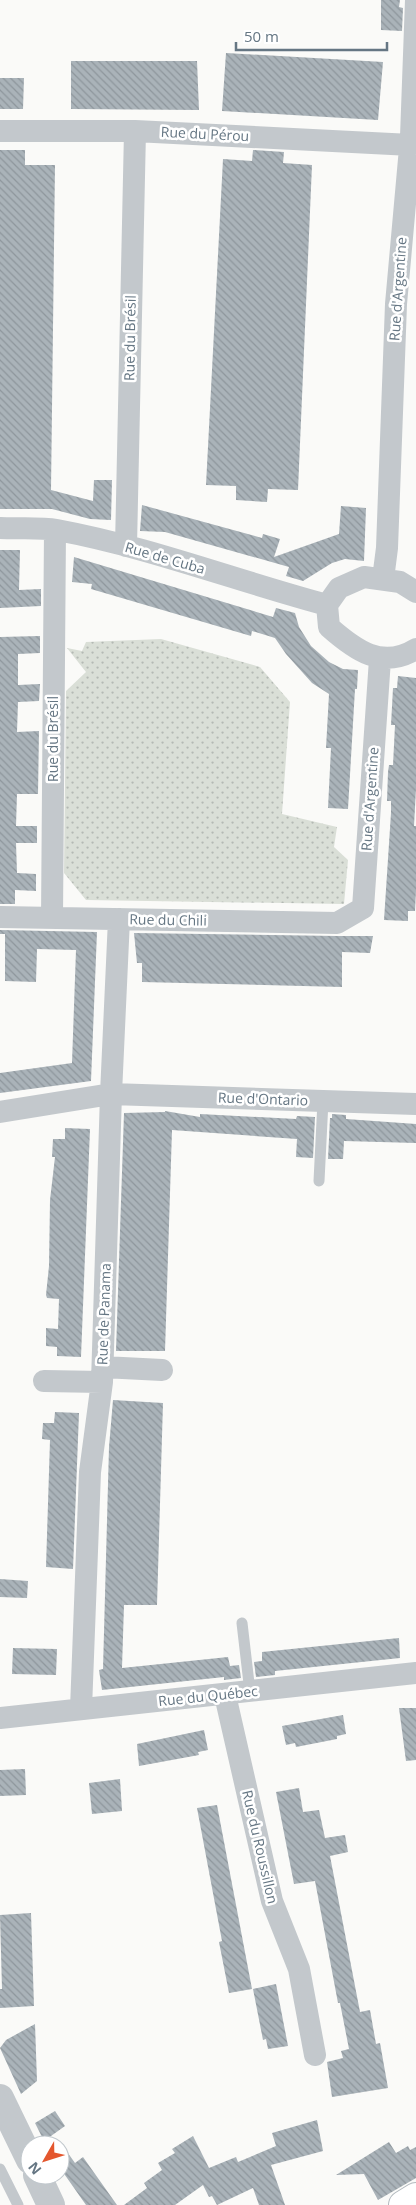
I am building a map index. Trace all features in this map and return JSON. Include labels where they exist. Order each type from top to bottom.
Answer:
[{"type":"main road","points":[[403,2205],[416,2197]]},
{"type":"street","name":"Rue d'Argentine","points":[[383,579],[406,306],[416,0]]},
{"type":"street","name":"Rue du Pérou","points":[[0,130],[135,130],[411,145]]},
{"type":"street","name":"Rue du Brésil","points":[[126,546],[135,130]]},
{"type":"street","name":"Rue de Cuba","points":[[0,528],[55,530],[126,546],[328,605]]},
{"type":"street","name":"Rue du Brésil","points":[[52,918],[55,530]]},
{"type":"street","points":[[416,592],[400,582],[364,577],[339,588],[328,605],[329,627],[351,646],[380,659],[410,653],[416,649]]},
{"type":"street","name":"Rue d'Argentine","points":[[337,923],[363,908],[380,659]]},
{"type":"street","name":"Rue du Chili","points":[[0,917],[337,923]]},
{"type":"street","name":"Rue de Panama","points":[[81,1709],[90,1472],[102,1374],[119,919]]},
{"type":"street","name":"Rue d'Ontario","points":[[0,1112],[111,1094],[416,1104]]},
{"type":"street","points":[[44,1380],[162,1370]]},
{"type":"street","name":"Rue du Québec","points":[[0,1718],[416,1674]]},
{"type":"street","name":"Rue du Roussillon","points":[[225,1695],[272,1901],[299,1969],[315,2055]]},
{"type":"street","points":[[0,2098],[20,2139]]},
{"type":"street","points":[[41,2185],[50,2205]]},
{"type":"lane","points":[[319,1181],[323,1101]]},
{"type":"lane","points":[[242,1623],[250,1692]]},
{"type":"lane","points":[[0,2169],[18,2205]]},
{"type":"shaded area","points":[[161,639],[260,667],[290,702],[282,814],[337,827],[334,847],[348,860],[344,904],[86,900],[64,873],[66,691],[86,672],[67,648],[82,651],[86,642]]},
{"type":"building","points":[[381,0],[400,0],[399,7],[403,8],[402,31],[381,30]]},
{"type":"building","points":[[226,53],[383,62],[378,120],[222,111]]},
{"type":"building","points":[[71,61],[197,61],[199,110],[71,109]]},
{"type":"building","points":[[0,78],[24,78],[23,109],[0,109]]},
{"type":"building","points":[[0,150],[25,150],[25,165],[55,165],[51,490],[93,501],[94,480],[112,480],[111,520],[90,519],[52,509],[0,509]]},
{"type":"building","points":[[253,150],[284,152],[283,163],[312,165],[298,490],[268,489],[267,502],[236,500],[236,486],[206,485],[223,159],[252,161]]},
{"type":"building","points":[[142,505],[262,538],[263,534],[280,539],[274,557],[339,534],[341,506],[366,508],[364,561],[345,559],[332,563],[303,581],[286,576],[289,567],[165,532],[140,531]]},
{"type":"building","points":[[0,550],[20,550],[19,590],[41,589],[41,606],[0,608]]},
{"type":"building","points":[[74,557],[273,617],[276,608],[295,613],[299,627],[311,646],[329,662],[343,669],[358,670],[357,689],[355,689],[348,809],[328,808],[331,748],[326,748],[329,694],[312,683],[286,654],[275,638],[252,631],[251,636],[91,589],[92,584],[72,582]]},
{"type":"building","points":[[40,636],[40,653],[18,654],[18,685],[40,684],[39,701],[18,702],[17,732],[39,731],[38,794],[17,794],[16,826],[37,826],[37,843],[16,843],[17,873],[36,874],[36,891],[15,890],[15,904],[0,904],[0,637]]},
{"type":"building","points":[[398,676],[416,678],[414,826],[416,826],[416,891],[415,911],[408,911],[408,921],[384,920],[391,813],[391,801],[387,801],[388,772],[389,765],[393,765],[395,725],[391,725],[393,688],[397,688]]},
{"type":"building","points":[[0,930],[97,932],[91,1081],[0,1093],[0,1073],[72,1063],[76,950],[37,949],[36,982],[5,981],[5,934],[0,934]]},
{"type":"building","points":[[134,933],[373,936],[370,953],[342,952],[342,987],[142,982],[142,963],[137,963]]},
{"type":"building","points":[[165,1111],[200,1117],[200,1114],[296,1119],[297,1116],[315,1117],[313,1158],[296,1157],[297,1139],[172,1130],[165,1351],[116,1351],[124,1113]]},
{"type":"building","points":[[332,1114],[346,1115],[346,1119],[416,1124],[416,1143],[344,1141],[343,1159],[328,1159],[330,1118],[332,1118]]},
{"type":"building","points":[[65,1128],[90,1129],[81,1357],[57,1356],[57,1347],[46,1346],[46,1328],[58,1329],[59,1299],[47,1298],[46,1295],[49,1266],[50,1200],[55,1157],[52,1157],[53,1139],[65,1139]]},
{"type":"building","points":[[113,1400],[163,1403],[157,1605],[124,1605],[122,1668],[228,1657],[230,1666],[239,1665],[241,1678],[224,1680],[224,1677],[102,1690],[99,1670],[103,1669],[109,1447]]},
{"type":"building","points":[[55,1412],[79,1413],[73,1569],[46,1567],[50,1440],[42,1439],[43,1423],[54,1423]]},
{"type":"building","points":[[0,1579],[28,1581],[27,1598],[0,1597]]},
{"type":"building","points":[[399,1638],[400,1658],[275,1671],[275,1675],[256,1677],[254,1662],[262,1661],[262,1652]]},
{"type":"building","points":[[13,1648],[57,1649],[56,1675],[12,1674]]},
{"type":"building","points":[[399,1708],[416,1708],[416,1760],[406,1761]]},
{"type":"building","points":[[343,1715],[346,1734],[337,1736],[337,1739],[296,1747],[295,1743],[286,1745],[282,1726]]},
{"type":"building","points":[[204,1730],[208,1750],[198,1752],[199,1755],[139,1766],[137,1744]]},
{"type":"building","points":[[25,1769],[26,1795],[0,1796],[0,1770]]},
{"type":"building","points":[[120,1779],[122,1811],[92,1814],[89,1783]]},
{"type":"building","points":[[299,1788],[303,1812],[319,1810],[325,1838],[345,1835],[348,1852],[330,1856],[360,2012],[370,2010],[376,2044],[380,2043],[388,2088],[332,2097],[327,2062],[343,2058],[341,2051],[349,2049],[340,2003],[338,2003],[315,1881],[294,1884],[276,1792]]},
{"type":"building","points":[[217,1805],[252,1989],[229,1993],[219,1942],[222,1941],[197,1808]]},
{"type":"building","points":[[31,1913],[34,2006],[0,2008],[0,1989],[2,1989],[0,1915]]},
{"type":"building","points":[[276,1984],[288,2046],[268,2049],[266,2039],[263,2040],[253,1989]]},
{"type":"building","points":[[35,2024],[37,2081],[21,2094],[0,2048],[6,2040]]},
{"type":"building","points":[[55,2111],[65,2126],[52,2135],[41,2135],[35,2123]]},
{"type":"building","points":[[317,2120],[323,2151],[271,2165],[285,2205],[259,2205],[253,2188],[217,2205],[212,2196],[209,2197],[203,2185],[175,2205],[124,2205],[147,2188],[144,2183],[162,2170],[158,2163],[175,2153],[172,2149],[193,2136],[209,2168],[236,2157],[238,2162],[276,2146],[272,2133]]},
{"type":"building","points":[[389,2142],[396,2153],[408,2146],[410,2150],[416,2147],[416,2178],[378,2200],[364,2174],[336,2175]]},
{"type":"building","points":[[70,2156],[75,2163],[83,2157],[117,2205],[86,2205],[70,2182]]}]
